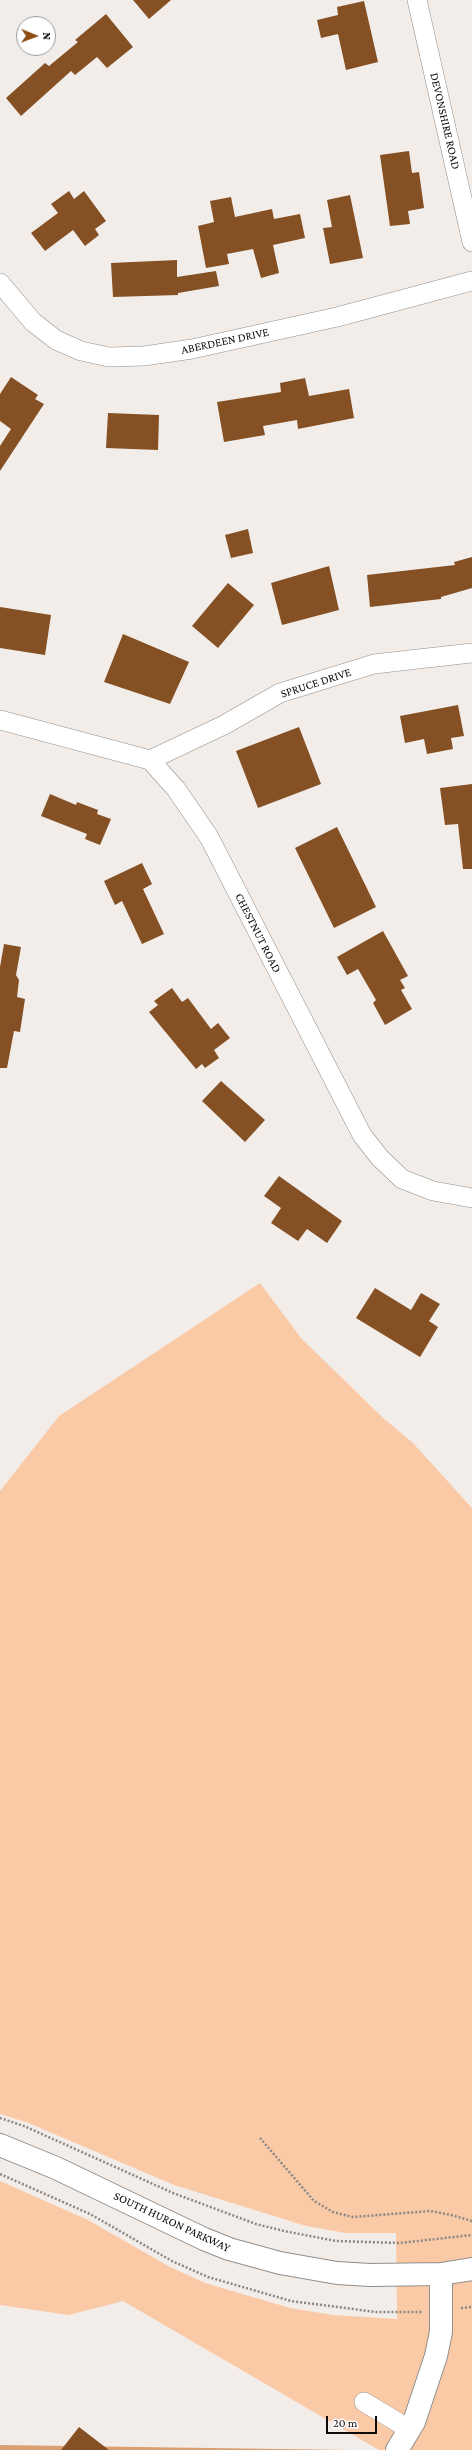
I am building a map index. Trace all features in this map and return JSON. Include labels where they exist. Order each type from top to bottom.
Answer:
[{"type":"main road","name":"SOUTH HURON PARKWAY","points":[[0,2145],[56,2168],[170,2224],[229,2249],[280,2263],[337,2273],[400,2276],[441,2274],[472,2269]]},
{"type":"main road","points":[[397,2450],[409,2429],[426,2389],[436,2356],[441,2332],[441,2274]]},
{"type":"street","name":"DEVONSHIRE ROAD","points":[[417,0],[472,242]]},
{"type":"street","name":"ABERDEEN DRIVE","points":[[0,283],[33,322],[56,340],[81,351],[109,356],[144,356],[192,349],[337,317],[472,281]]},
{"type":"street","name":"SPRUCE DRIVE","points":[[150,760],[224,725],[280,693],[374,664],[472,652]]},
{"type":"street","points":[[0,720],[150,760]]},
{"type":"street","name":"CHESTNUT ROAD","points":[[150,760],[176,789],[209,837],[362,1135],[380,1158],[402,1179],[433,1191],[472,1198]]},
{"type":"street","points":[[364,2402],[409,2429]]},
{"type":"path","points":[[0,2118],[24,2126],[173,2193],[256,2224],[284,2231],[336,2241],[400,2243],[472,2235]]},
{"type":"path","points":[[260,2138],[314,2201],[333,2212],[353,2217],[430,2211],[451,2214],[472,2221]]},
{"type":"path","points":[[0,2174],[90,2214],[172,2261],[208,2277],[298,2303],[376,2312],[420,2312]]},
{"type":"path","points":[[466,2308],[472,2307]]},
{"type":"shaded area","points":[[260,1283],[301,1338],[382,1417],[413,1443],[472,1508],[472,2450],[379,2450],[123,2301],[69,2315],[0,2305],[0,2181],[88,2220],[170,2267],[205,2283],[290,2308],[333,2315],[397,2319],[396,2233],[346,2233],[306,2226],[174,2185],[26,2122],[0,2114],[0,1491],[59,1416]]},
{"type":"shaded area","points":[[0,2445],[350,2450],[0,2450]]},
{"type":"building","points":[[133,0],[171,0],[149,19]]},
{"type":"building","points":[[364,1],[378,62],[346,70],[338,34],[321,38],[317,20],[338,15],[337,7]]},
{"type":"building","points":[[106,14],[133,47],[107,68],[97,57],[75,75],[71,71],[21,116],[6,98],[45,63],[49,66],[78,42],[75,40]]},
{"type":"building","points":[[409,151],[412,173],[419,172],[424,208],[408,211],[410,224],[390,226],[380,155]]},
{"type":"building","points":[[69,191],[74,199],[84,191],[106,221],[95,229],[99,235],[85,246],[73,230],[45,251],[31,233],[58,213],[51,204]]},
{"type":"building","points":[[350,195],[363,258],[330,264],[323,228],[332,227],[327,200]]},
{"type":"building","points":[[231,197],[235,217],[272,209],[274,219],[300,214],[305,238],[273,245],[279,273],[261,278],[253,249],[227,254],[229,264],[206,268],[198,226],[214,222],[210,201]]},
{"type":"building","points":[[177,260],[177,277],[216,271],[219,286],[178,293],[178,295],[113,297],[111,263]]},
{"type":"building","points":[[11,377],[38,395],[35,399],[44,404],[0,471],[0,446],[11,429],[0,421],[0,394]]},
{"type":"building","points":[[305,378],[309,396],[349,389],[354,418],[298,429],[297,420],[263,426],[265,435],[224,442],[217,402],[281,392],[280,383]]},
{"type":"building","points":[[108,413],[159,415],[158,450],[106,448]]},
{"type":"building","points":[[248,529],[253,553],[231,558],[225,535]]},
{"type":"building","points":[[472,557],[472,588],[441,597],[441,599],[370,607],[367,575],[455,565],[454,562]]},
{"type":"building","points":[[329,566],[339,610],[282,625],[271,583]]},
{"type":"building","points":[[228,583],[254,605],[218,648],[192,626]]},
{"type":"building","points":[[0,607],[51,615],[45,655],[0,648]]},
{"type":"building","points":[[123,634],[189,662],[170,704],[104,682]]},
{"type":"building","points":[[458,705],[464,736],[451,738],[453,749],[427,754],[424,739],[405,743],[400,716]]},
{"type":"building","points":[[299,727],[321,784],[258,808],[236,751]]},
{"type":"building","points":[[472,784],[472,869],[463,869],[458,824],[445,825],[440,788]]},
{"type":"building","points":[[50,794],[76,805],[77,802],[98,810],[97,814],[111,819],[100,845],[85,839],[87,834],[41,816]]},
{"type":"building","points":[[337,827],[376,907],[334,928],[295,848]]},
{"type":"building","points":[[142,863],[152,884],[143,889],[164,934],[142,944],[122,901],[115,905],[104,881]]},
{"type":"building","points":[[383,931],[408,976],[400,980],[405,988],[401,990],[412,1009],[385,1025],[373,1003],[376,1000],[358,969],[347,975],[337,957]]},
{"type":"building","points":[[4,944],[21,947],[16,975],[19,980],[17,997],[25,999],[20,1032],[14,1031],[7,1068],[0,1068],[0,967]]},
{"type":"building","points":[[172,988],[182,1002],[188,998],[211,1029],[218,1023],[230,1038],[214,1050],[219,1058],[205,1068],[202,1064],[196,1069],[149,1012],[158,1005],[154,1001]]},
{"type":"building","points":[[221,1081],[265,1120],[245,1142],[202,1101]]},
{"type":"building","points":[[279,1176],[342,1221],[327,1243],[307,1229],[298,1241],[271,1223],[281,1208],[264,1196]]},
{"type":"building","points":[[375,1288],[411,1310],[421,1293],[440,1304],[429,1321],[438,1327],[420,1357],[356,1318]]},
{"type":"building","points":[[79,2427],[109,2450],[61,2450]]}]
